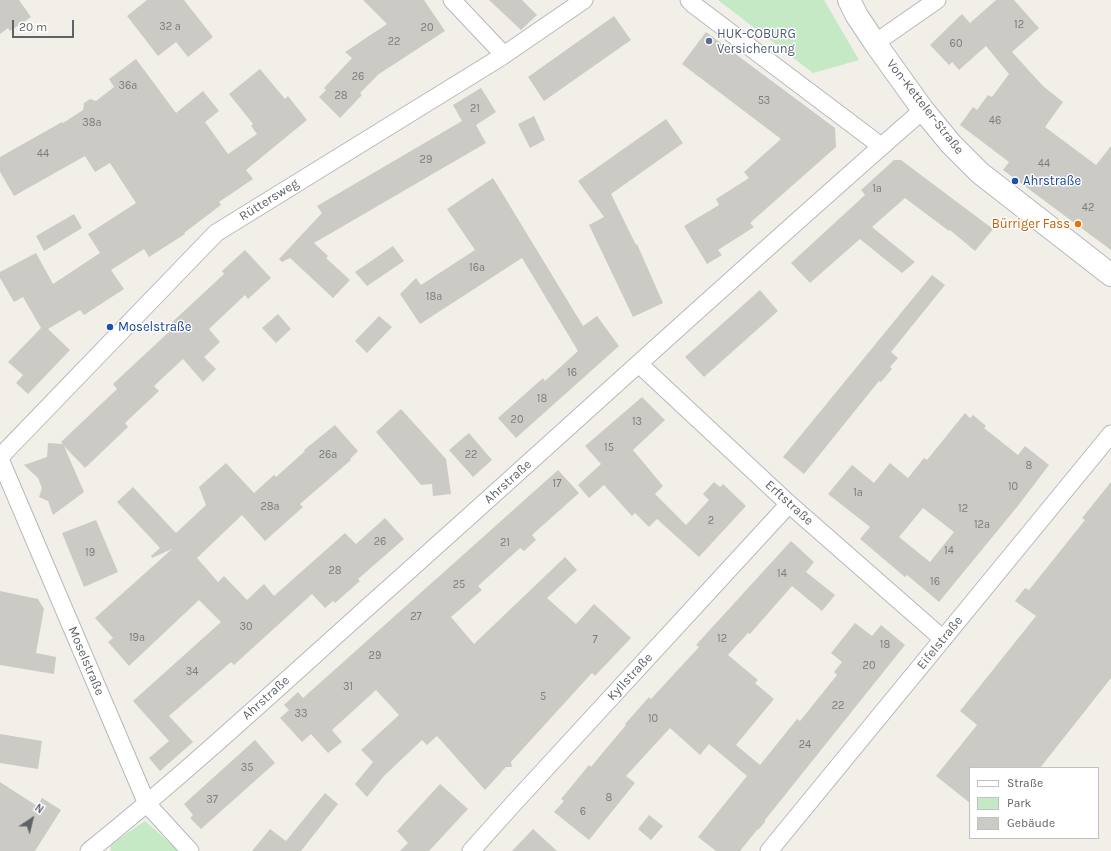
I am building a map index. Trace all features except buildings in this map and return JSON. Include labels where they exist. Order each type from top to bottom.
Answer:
[{"type":"street","points":[[452,0],[504,55]]},
{"type":"street","name":"Rüttersweg","points":[[0,458],[216,233],[504,55],[584,0]]},
{"type":"street","name":"Von-Ketteler-Straße","points":[[849,0],[857,16],[875,43],[923,110],[951,144],[980,173],[1111,275]]},
{"type":"street","points":[[875,43],[937,0]]},
{"type":"street","points":[[692,3],[881,146]]},
{"type":"street","name":"Ahrstraße","points":[[89,851],[147,804],[923,110]]},
{"type":"street","name":"Erftstraße","points":[[639,364],[789,504],[943,639]]},
{"type":"street","name":"Eifelstraße","points":[[769,851],[1111,434]]},
{"type":"street","name":"Moselstraße","points":[[0,458],[147,804],[190,851]]},
{"type":"street","name":"Kyllstraße","points":[[471,851],[789,504]]},
{"type":"green space","points":[[718,0],[824,0],[859,60],[813,73]]},
{"type":"green space","points":[[145,821],[179,851],[111,851],[110,845]]},
{"type":"place","name":"HUK-COBURG Versicherung","points":[[709,41]]},
{"type":"place","name":"Ahrstraße","points":[[1015,181]]},
{"type":"place","name":"Bürriger Fass","points":[[1078,224]]},
{"type":"place","name":"Moselstraße","points":[[110,327]]}]
